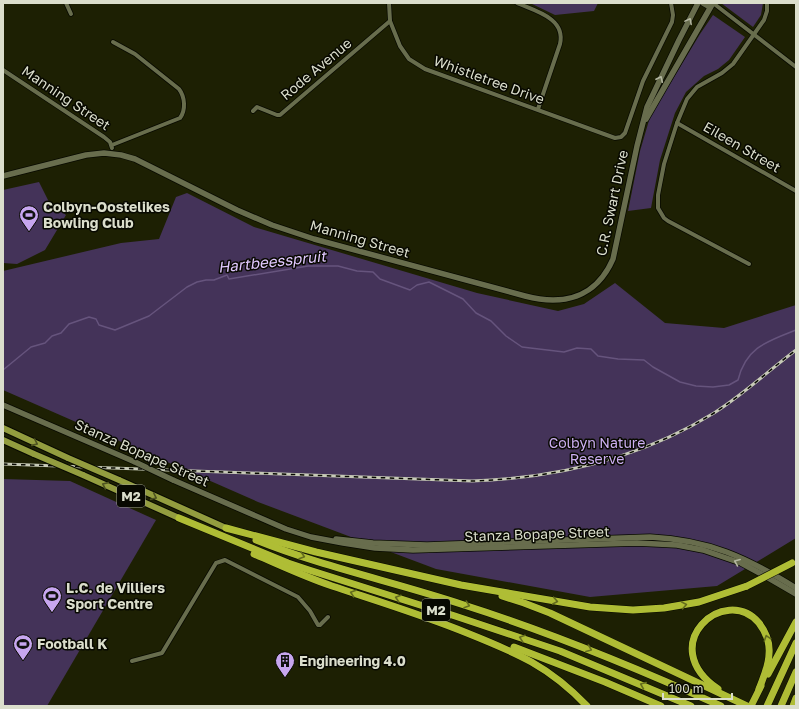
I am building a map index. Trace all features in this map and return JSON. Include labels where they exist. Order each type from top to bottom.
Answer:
[{"type":"highway","points":[[179,518],[247,551],[309,578],[505,644],[562,665],[661,706]]},
{"type":"highway","name":"M2","points":[[179,518],[302,568],[482,624],[560,651],[692,706]]},
{"type":"highway","points":[[226,528],[295,547],[461,585],[516,600],[550,613],[748,706]]},
{"type":"highway","name":"M2","points":[[226,528],[294,554],[404,586],[519,623],[594,651],[721,706]]},
{"type":"highway","points":[[461,585],[590,607],[633,610],[664,608],[713,598],[747,586],[794,562]]},
{"type":"highway","points":[[748,706],[709,683],[702,676],[696,666],[692,655],[692,642],[699,628],[711,616],[722,612],[740,612],[752,617],[761,627],[767,637],[769,655],[758,691]]},
{"type":"highway","points":[[751,706],[796,622]]},
{"type":"highway","points":[[446,624],[510,650],[530,660],[564,683],[587,706]]},
{"type":"highway","points":[[767,705],[796,644]]},
{"type":"highway","points":[[781,706],[796,672]]},
{"type":"highway","points":[[794,706],[796,698]]},
{"type":"highway","points":[[794,706],[796,702]]},
{"type":"main road","name":"C.R. Swart Drive","points":[[600,280],[609,268],[617,248],[633,163],[641,128],[650,101],[698,3]]},
{"type":"main road","points":[[703,3],[712,4]]},
{"type":"main road","name":"C.R. Swart Drive","points":[[641,128],[712,4]]},
{"type":"main road","name":"Manning Street","points":[[3,176],[86,155],[104,153],[121,155],[148,165],[237,210],[272,225],[314,239],[514,294],[545,301],[562,300],[585,292],[600,280]]},
{"type":"main road","name":"Stanza Bopape Street","points":[[3,405],[295,533],[360,546],[393,549],[492,548],[637,543],[677,545],[703,550],[741,563],[796,594]]},
{"type":"main road","name":"M2","points":[[3,428],[226,528]]},
{"type":"main road","name":"M2","points":[[3,440],[179,518]]},
{"type":"main road","name":"Stanza Bopape Street","points":[[272,524],[330,538],[388,544],[442,544],[650,537],[674,539],[700,543],[737,555],[758,565],[796,588]]},
{"type":"street","points":[[66,3],[71,14]]},
{"type":"street","name":"Whistletree Drive","points":[[389,3],[390,21],[404,54],[424,69],[538,109],[612,138],[621,137],[626,130],[632,108],[643,81],[672,22],[673,15],[671,3]]},
{"type":"street","points":[[517,3],[550,18],[557,25],[562,35],[538,109]]},
{"type":"street","points":[[749,264],[664,218],[658,208],[658,195],[664,164],[677,123],[687,99],[692,92],[702,84],[720,75],[729,67],[765,18],[767,3]]},
{"type":"street","points":[[712,4],[796,66]]},
{"type":"street","name":"Rode Avenue","points":[[253,110],[260,107],[280,115],[390,21]]},
{"type":"street","name":"Manning Street","points":[[3,70],[97,132],[108,140],[112,146],[180,118],[184,110],[183,95],[179,89],[135,54],[113,42]]},
{"type":"street","name":"Eileen Street","points":[[677,123],[796,191]]},
{"type":"street","points":[[132,661],[162,653],[216,563],[225,560],[298,597],[310,611],[318,625],[320,625],[328,617]]},
{"type":"green space","points":[[530,3],[598,3],[594,11],[555,15]]},
{"type":"green space","points":[[721,3],[763,3],[761,15],[753,27]]},
{"type":"green space","points":[[713,15],[745,37],[729,60],[718,69],[704,76],[686,92],[675,113],[660,160],[651,208],[628,211],[640,151],[650,117]]},
{"type":"green space","name":"Colbyn-Oostelikes Bowling Club","points":[[39,182],[49,202],[66,215],[45,250],[17,264],[3,263],[3,190]]},
{"type":"green space","name":"Colbyn Nature Reserve","points":[[187,193],[254,227],[477,293],[558,311],[584,304],[615,283],[665,323],[724,328],[796,305],[796,538],[717,586],[590,597],[436,569],[258,502],[3,390],[3,271],[121,243],[159,239],[176,197]]},
{"type":"green space","name":"L.C. de Villiers Sport Centre","points":[[3,479],[70,481],[156,520],[47,706],[3,706]]},
{"type":"waterway","name":"Hartbeesspruit","points":[[3,370],[31,347],[45,343],[52,336],[61,333],[69,324],[89,317],[96,319],[99,325],[115,330],[149,316],[187,287],[197,282],[214,280],[227,275],[229,279],[308,266],[338,266],[357,271],[373,272],[380,279],[410,290],[417,285],[429,282],[463,299],[476,313],[491,321],[506,336],[522,347],[564,352],[577,348],[591,349],[598,356],[618,359],[644,360],[653,367],[680,382],[696,386],[713,387],[729,385],[738,380],[746,360],[752,353],[767,342],[796,330]]},
{"type":"railway","points":[[3,464],[472,481],[535,475],[567,470],[628,454],[686,429],[725,406],[796,350]]},
{"type":"place","name":"Colbyn-Oostelikes Bowling Club","points":[[29,232]]},
{"type":"place","name":"L.C. de Villiers Sport Centre","points":[[52,613]]},
{"type":"place","name":"Football K","points":[[23,661]]},
{"type":"place","name":"Engineering 4.0","points":[[285,678]]}]
